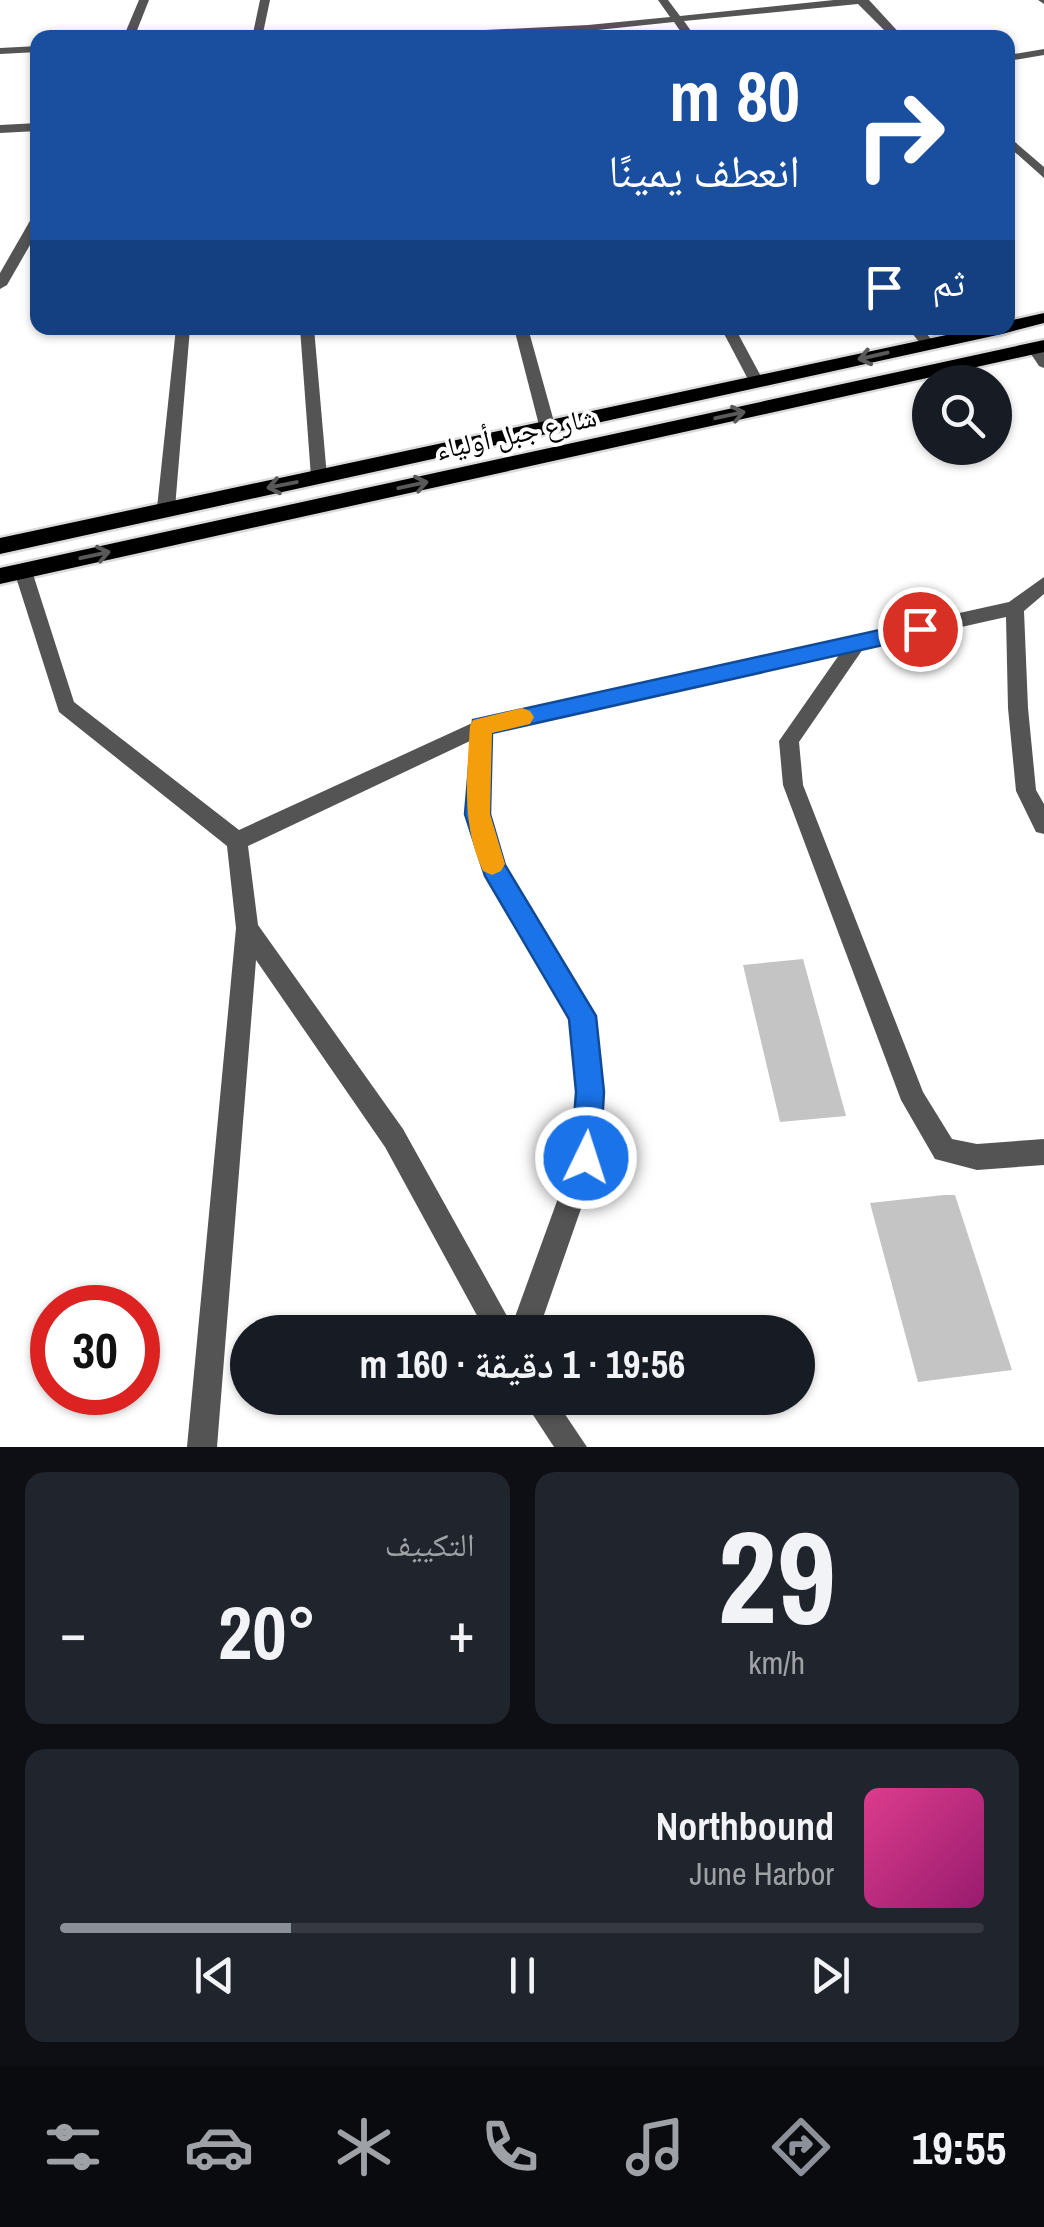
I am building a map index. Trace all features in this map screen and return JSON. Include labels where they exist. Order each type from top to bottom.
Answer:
[{"type":"main road","name":"شارع جبل أولياء","points":[[1015,325],[1044,318]]},
{"type":"main road","name":"شارع جبل أولياء","points":[[0,546],[756,382],[922,336]]},
{"type":"main road","name":"شارع جبل أولياء","points":[[12,573],[1041,352]]},
{"type":"street","points":[[131,30],[144,0]]},
{"type":"street","points":[[259,30],[265,0]]},
{"type":"street","points":[[662,0],[686,30]]},
{"type":"street","points":[[605,30],[862,0],[891,30]]},
{"type":"street","points":[[0,51],[30,49]]},
{"type":"street","points":[[1015,57],[1044,52]]},
{"type":"street","points":[[0,129],[30,127]]},
{"type":"street","points":[[1015,145],[1037,160],[1044,174]]},
{"type":"street","points":[[0,243],[30,240]]},
{"type":"street","points":[[0,285],[30,243]]},
{"type":"street","points":[[166,508],[181,335]]},
{"type":"street","points":[[308,335],[319,478]]},
{"type":"street","points":[[523,335],[548,429]]},
{"type":"street","points":[[732,335],[756,382]]},
{"type":"street","points":[[12,573],[66,706],[237,841],[247,928],[202,1447]]},
{"type":"street","points":[[237,841],[481,726],[1015,608],[1044,584]]},
{"type":"street","points":[[1015,608],[1018,708],[1026,791],[1044,825]]},
{"type":"street","points":[[857,643],[790,741],[793,785],[914,1100],[944,1150],[976,1157],[1044,1152]]},
{"type":"street","points":[[481,726],[478,814],[494,868],[582,1016],[590,1092],[586,1158],[530,1315]]},
{"type":"street","points":[[247,928],[394,1138],[492,1315]]},
{"type":"street","points":[[549,1415],[572,1447]]},
{"type":"building","points":[[803,959],[846,1116],[780,1122],[743,965]]},
{"type":"building","points":[[955,1195],[1012,1370],[918,1382],[870,1203]]},
{"type":"slow traffic","points":[[492,864],[478,814],[481,726],[522,717]]},
{"type":"route","points":[[586,1158],[590,1092],[582,1016],[494,868],[478,814],[481,726],[920,629]]}]
